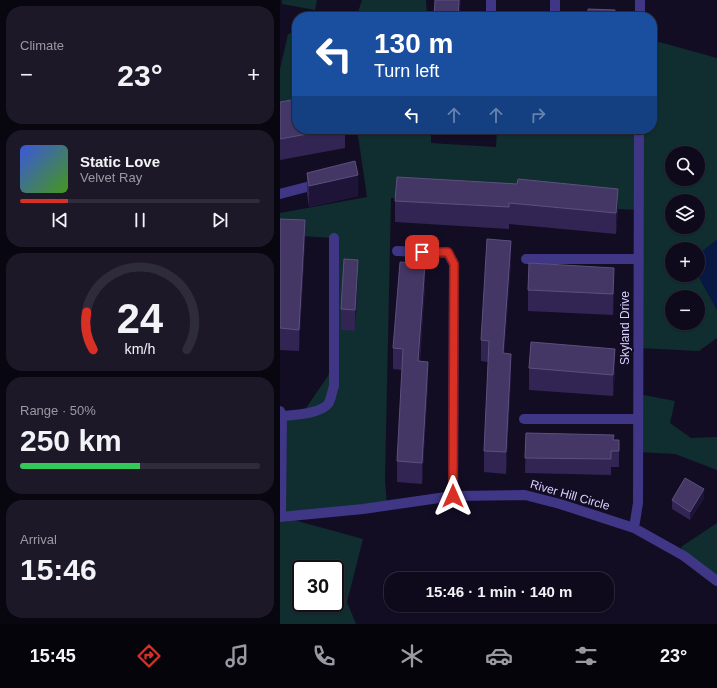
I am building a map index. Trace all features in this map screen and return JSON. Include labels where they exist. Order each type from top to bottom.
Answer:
[{"type":"street","points":[[491,0],[491,12]]},
{"type":"street","points":[[554,0],[555,12]]},
{"type":"street","points":[[640,0],[640,12]]},
{"type":"street","name":"Skyland Drive","points":[[634,528],[638,503],[639,134]]},
{"type":"street","points":[[280,194],[325,183]]},
{"type":"street","points":[[281,516],[281,413],[318,410],[328,404],[334,386],[334,238]]},
{"type":"street","points":[[397,251],[448,252],[454,264],[453,496]]},
{"type":"street","points":[[526,260],[639,259]]},
{"type":"street","points":[[524,419],[638,419]]},
{"type":"street","name":"River Hill Circle","points":[[281,516],[363,509],[453,496],[525,495],[560,504],[634,528],[684,556],[717,581]]},
{"type":"green space","points":[[282,0],[317,0],[315,10],[282,4]]},
{"type":"green space","points":[[362,0],[426,0],[427,12],[358,12]]},
{"type":"green space","points":[[292,33],[292,110],[280,110],[280,69],[288,34]]},
{"type":"green space","points":[[657,41],[717,58],[717,240],[705,249],[705,242],[665,242],[665,282],[702,282],[717,310],[717,338],[699,351],[638,348],[639,210],[391,198],[385,480],[387,505],[283,517],[363,539],[347,602],[356,624],[280,624],[280,410],[302,414],[334,367],[334,238],[280,235],[280,213],[367,197],[358,134],[431,134],[431,143],[496,147],[497,134],[657,134]]},
{"type":"green space","points":[[638,394],[675,401],[670,423],[691,438],[717,437],[717,470],[675,454],[638,452]]},
{"type":"green space","points":[[717,523],[717,576],[684,556],[681,547]]},
{"type":"water","points":[[717,240],[717,310],[702,282],[705,282],[705,249]]},
{"type":"building","points":[[435,0],[459,0],[458,12],[434,12]]},
{"type":"building","points":[[588,9],[615,10],[615,12],[588,12]]},
{"type":"building","points":[[292,100],[292,134],[307,134],[280,139],[280,102]]},
{"type":"building","points":[[355,161],[358,175],[309,186],[307,173]]},
{"type":"building","points":[[397,177],[517,184],[518,179],[618,189],[616,213],[509,203],[509,207],[395,201]]},
{"type":"building","points":[[280,219],[305,220],[299,330],[280,328]]},
{"type":"building","points":[[487,239],[511,241],[503,353],[511,354],[506,452],[484,451],[489,341],[481,340]]},
{"type":"building","points":[[344,259],[358,260],[355,310],[341,309]]},
{"type":"building","points":[[400,262],[425,264],[418,361],[428,362],[422,463],[397,461],[403,349],[393,348]]},
{"type":"building","points":[[529,263],[614,268],[613,294],[528,290]]},
{"type":"building","points":[[531,342],[615,349],[613,375],[529,368]]},
{"type":"building","points":[[526,433],[614,435],[613,440],[619,440],[619,451],[611,451],[611,459],[525,458]]},
{"type":"building","points":[[685,478],[704,489],[690,512],[672,500]]},
{"type":"route","points":[[422,252],[448,252],[454,264],[453,496]]}]
